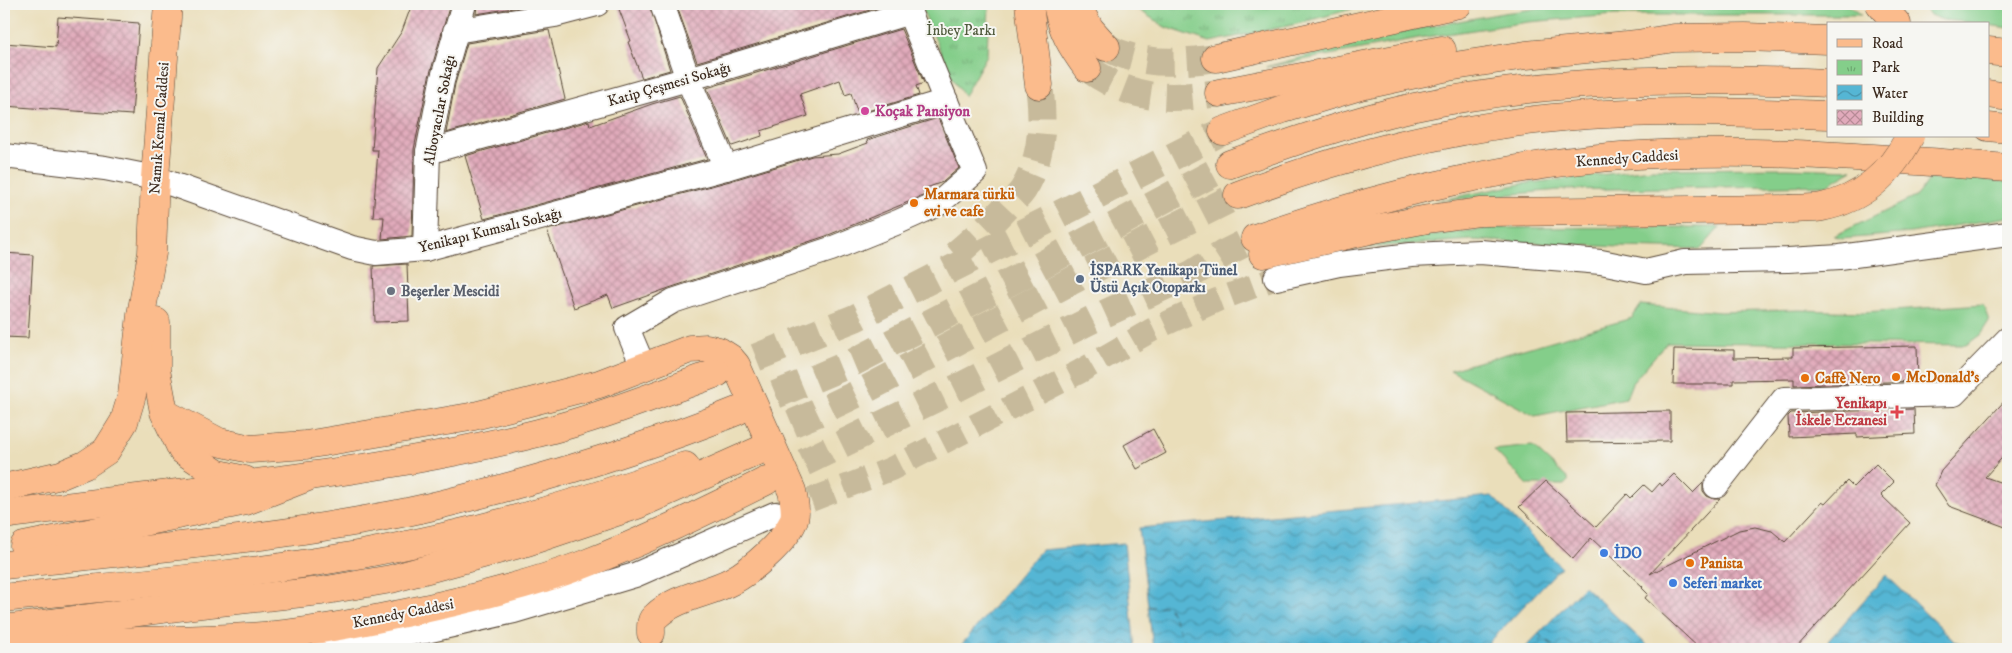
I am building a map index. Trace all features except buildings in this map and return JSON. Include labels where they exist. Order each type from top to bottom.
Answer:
[{"type":"main road","name":"Namık Kemal Caddesi","points":[[152,253],[155,178],[168,4]]},
{"type":"main road","points":[[1029,4],[1039,85]]},
{"type":"main road","points":[[1057,4],[1061,24],[1074,49],[1087,68]]},
{"type":"main road","points":[[1076,4],[1090,29],[1106,47]]},
{"type":"main road","points":[[1216,58],[1458,4]]},
{"type":"main road","points":[[1880,4],[1895,22]]},
{"type":"main road","points":[[1219,93],[1504,39],[1606,30],[1642,32],[1674,38]]},
{"type":"main road","points":[[1223,131],[1283,108],[1360,86],[1448,67],[1526,54],[1637,44],[1674,38],[1745,37],[1827,40]]},
{"type":"main road","points":[[1990,51],[2008,53]]},
{"type":"main road","points":[[1230,164],[1344,126],[1411,108],[1493,94],[1572,85],[1648,80],[1733,79],[1827,83]]},
{"type":"main road","points":[[1990,94],[2008,97]]},
{"type":"main road","points":[[1238,196],[1279,180],[1354,156],[1468,131],[1552,118],[1608,114],[1726,111],[1827,115]]},
{"type":"main road","points":[[1990,127],[2008,129]]},
{"type":"main road","name":"Kennedy Caddesi","points":[[1909,138],[1896,160],[1895,162],[1884,175],[1865,190],[1846,200],[1820,207],[1790,209],[1480,212],[1428,218],[1383,227],[1259,246],[1323,214],[1405,192],[1543,165],[1621,156],[1721,152],[1830,155],[1896,160],[2008,168]]},
{"type":"main road","points":[[152,253],[157,293],[156,370],[166,414],[182,450],[216,473],[259,483]]},
{"type":"main road","points":[[4,488],[61,475],[85,465],[106,451],[113,442],[124,422],[132,395],[141,315],[152,253]]},
{"type":"main road","points":[[166,414],[219,442],[250,450],[306,445],[470,417],[599,384],[690,349],[707,348],[719,351],[730,358],[736,365],[750,395],[792,492],[794,505],[793,521],[780,541],[755,564],[732,581],[672,604],[654,616],[651,633]]},
{"type":"main road","points":[[4,515],[308,477],[442,454],[538,433],[594,417],[717,373]]},
{"type":"main road","points":[[4,565],[249,538],[388,516],[460,500],[598,462],[737,412]]},
{"type":"main road","points":[[4,598],[310,562],[435,540],[568,505],[756,446],[628,508],[527,542],[391,579],[320,591],[4,628]]},
{"type":"main road","points":[[4,550],[246,501],[308,477]]},
{"type":"main road","name":"Kennedy Caddesi","points":[[18,649],[116,641],[275,635],[366,621],[433,608],[540,580],[623,548],[766,481]]},
{"type":"street","name":"Alboyacılar Sokağı","points":[[425,249],[428,152],[442,81],[464,4]]},
{"type":"street","points":[[455,31],[555,15],[596,4]]},
{"type":"street","points":[[662,4],[688,79],[726,168]]},
{"type":"street","points":[[642,366],[628,328],[673,301],[831,248],[890,226],[938,204],[975,172],[908,8]]},
{"type":"street","name":"Katip Çeşmesi Sokağı","points":[[428,152],[688,79],[908,8]]},
{"type":"street","name":"Yenikapı Kumsalı Sokağı","points":[[4,156],[105,168],[155,178],[352,248],[376,253],[425,249],[726,168],[946,101]]},
{"type":"street","points":[[1276,278],[1339,264],[1411,255],[1480,252],[1601,262],[1646,271],[1685,262],[1840,257],[2008,234]]},
{"type":"street","points":[[1716,486],[1784,399],[1954,394],[2008,339]]},
{"type":"street","points":[[275,635],[373,638],[426,631],[514,611],[635,574],[775,514]]},
{"type":"green space","name":"İnbey Parkı","points":[[920,4],[989,4],[987,55],[964,96],[952,78]]},
{"type":"green space","points":[[1130,4],[1370,4],[1297,24],[1210,42],[1165,27]]},
{"type":"green space","points":[[1573,4],[1846,4],[1861,15],[1615,15],[1528,22],[1419,38],[1266,67],[1393,33],[1503,13]]},
{"type":"green space","points":[[1922,4],[2008,4],[2008,28],[1990,25],[1990,22],[1943,20],[1930,15]]},
{"type":"green space","points":[[1787,168],[1853,170],[1827,185],[1560,190],[1436,201],[1521,184],[1651,169]]},
{"type":"green space","points":[[1965,178],[2008,182],[2008,217],[1911,233],[1842,239],[1834,236],[1915,197],[1930,179]]},
{"type":"green space","points":[[1720,227],[1701,249],[1472,240],[1358,248],[1421,236],[1496,228]]},
{"type":"green space","points":[[1983,304],[1989,321],[1980,335],[1966,345],[1667,342],[1632,383],[1626,398],[1535,416],[1450,370],[1632,318],[1641,305],[1720,312],[1800,310],[1864,312]]},
{"type":"green space","points":[[1532,446],[1569,480],[1564,485],[1528,485],[1494,450]]},
{"type":"water","points":[[1492,496],[1561,567],[1483,649],[1153,649],[1139,528]]},
{"type":"water","points":[[1124,543],[1135,649],[958,649],[1041,550]]},
{"type":"water","points":[[1886,575],[1954,641],[1983,649],[1821,649]]},
{"type":"water","points":[[1584,586],[1651,649],[1524,649]]},
{"type":"ferry route","points":[[1148,607],[1168,606],[1188,649]]},
{"type":"ferry route","points":[[1539,634],[1558,649]]},
{"type":"ferry route","points":[[1532,649],[1543,638]]},
{"type":"ferry route","points":[[1547,649],[1552,645]]},
{"type":"tunnel","points":[[1106,47],[1119,53],[1146,60],[1174,62],[1216,58]]},
{"type":"tunnel","points":[[1087,68],[1120,87],[1150,95],[1182,97],[1219,93]]},
{"type":"tunnel","points":[[955,255],[1017,197],[1030,178],[1035,165],[1040,139],[1039,85]]},
{"type":"tunnel","points":[[717,373],[855,318],[1223,131]]},
{"type":"tunnel","points":[[737,411],[854,362],[1021,276],[1230,164]]},
{"type":"tunnel","points":[[753,440],[861,392],[1238,195]]},
{"type":"tunnel","points":[[766,481],[1095,318],[1192,274],[1223,254],[1255,238]]},
{"type":"tunnel","points":[[777,513],[891,469],[1079,372],[1152,330],[1217,300],[1276,278]]},
{"type":"place","name":"Koçak Pansiyon","points":[[865,111]]},
{"type":"place","name":"Marmara türkü evi ve cafe","points":[[914,203]]},
{"type":"place","name":"İSPARK Yenikapı Tünel Üstü Açık Otoparkı","points":[[1080,279]]},
{"type":"place","name":"Beşerler Mescidi","points":[[391,291]]},
{"type":"place","name":"McDonald's","points":[[1896,377]]},
{"type":"place","name":"Caffè Nero","points":[[1805,378]]},
{"type":"place","name":"Yenikapı İskele Eczanesi","points":[[1897,412]]},
{"type":"place","name":"İDO","points":[[1604,553]]},
{"type":"place","name":"Panista","points":[[1690,563]]},
{"type":"place","name":"Seferi market","points":[[1673,583]]}]
